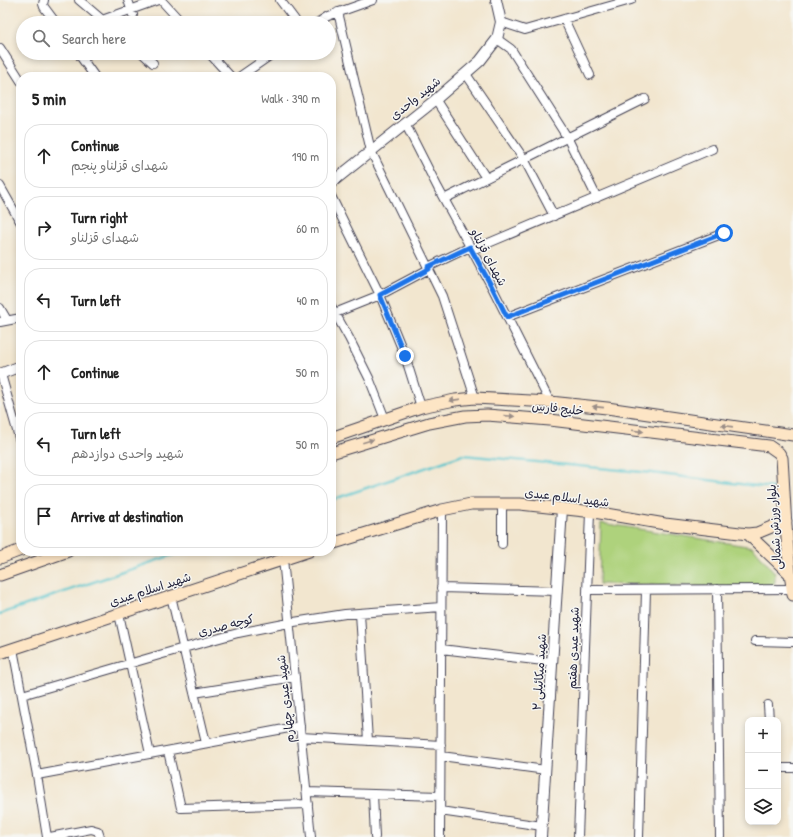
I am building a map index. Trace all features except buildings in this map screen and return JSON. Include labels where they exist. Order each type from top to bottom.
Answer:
[{"type":"main road","points":[[336,436],[422,407],[449,401],[474,398],[550,402],[607,408],[793,435]]},
{"type":"main road","name":"خلیج فارس","points":[[336,451],[429,423],[465,416],[487,415],[550,420],[769,446],[779,452],[782,458]]},
{"type":"main road","points":[[748,444],[750,429]]},
{"type":"main road","name":"بلوار ورزش شمالی","points":[[782,458],[790,573],[793,592]]},
{"type":"main road","name":"شهید اسلام عبدی","points":[[336,542],[442,510],[471,504],[520,504],[590,512],[665,524],[748,534],[765,531],[786,520]]},
{"type":"main road","points":[[748,534],[790,573]]},
{"type":"main road","points":[[0,558],[16,552]]},
{"type":"main road","points":[[0,575],[54,556]]},
{"type":"main road","name":"شهید اسلام عبدی","points":[[0,653],[292,556]]},
{"type":"street","points":[[44,0],[44,7],[51,16]]},
{"type":"street","points":[[79,0],[98,16]]},
{"type":"street","points":[[128,0],[132,12]]},
{"type":"street","points":[[120,16],[160,0],[175,16]]},
{"type":"street","points":[[280,0],[293,16]]},
{"type":"street","points":[[328,16],[372,0]]},
{"type":"street","points":[[496,0],[501,22],[525,30],[632,0]]},
{"type":"street","points":[[338,12],[371,151],[442,296],[474,398]]},
{"type":"street","points":[[564,19],[590,75]]},
{"type":"street","name":"شهید واحدی","points":[[336,179],[480,62],[497,39],[501,22]]},
{"type":"street","points":[[497,39],[511,49],[567,138],[597,198]]},
{"type":"street","points":[[0,48],[16,73]]},
{"type":"street","points":[[83,60],[91,72]]},
{"type":"street","points":[[150,60],[153,63]]},
{"type":"street","points":[[218,60],[227,72]]},
{"type":"street","points":[[246,72],[264,60]]},
{"type":"street","points":[[466,74],[524,159],[554,216]]},
{"type":"street","points":[[444,198],[645,99]]},
{"type":"street","points":[[435,100],[486,178]]},
{"type":"street","name":"شهدای قزلناو","points":[[405,123],[492,287],[550,402]]},
{"type":"street","points":[[336,309],[380,295],[429,268],[471,249],[554,216],[712,149]]},
{"type":"street","points":[[0,186],[16,214]]},
{"type":"street","points":[[336,206],[380,295],[405,356],[422,407]]},
{"type":"street","points":[[507,317],[724,233]]},
{"type":"street","points":[[0,308],[3,321],[16,319]]},
{"type":"street","points":[[336,315],[369,378],[385,420]]},
{"type":"street","points":[[16,368],[0,374],[16,414]]},
{"type":"street","points":[[502,504],[502,544]]},
{"type":"street","name":"شهید میکائیلی ۲","points":[[541,837],[562,509]]},
{"type":"street","points":[[440,837],[442,510]]},
{"type":"street","name":"شهید عبدی هفتم","points":[[578,837],[590,512]]},
{"type":"street","name":"شهید عبدی چهارم","points":[[282,559],[311,837]]},
{"type":"street","points":[[441,588],[557,591]]},
{"type":"street","points":[[587,590],[717,589],[793,592]]},
{"type":"street","points":[[717,589],[720,837]]},
{"type":"street","points":[[639,837],[646,590]]},
{"type":"street","points":[[171,596],[206,743]]},
{"type":"street","name":"کوچه صدری","points":[[22,696],[130,663],[238,633],[345,614],[441,607]]},
{"type":"street","points":[[360,613],[368,741]]},
{"type":"street","points":[[119,614],[150,754]]},
{"type":"street","points":[[755,642],[793,642]]},
{"type":"street","points":[[13,649],[47,837]]},
{"type":"street","points":[[441,649],[552,662]]},
{"type":"street","points":[[194,693],[295,677]]},
{"type":"street","points":[[768,705],[769,717]]},
{"type":"street","points":[[37,775],[300,726]]},
{"type":"street","points":[[301,737],[441,746]]},
{"type":"street","points":[[168,750],[181,808],[308,804]]},
{"type":"street","points":[[441,756],[546,770]]},
{"type":"street","points":[[781,768],[793,768]]},
{"type":"street","points":[[307,792],[440,796]]},
{"type":"street","points":[[373,794],[375,837]]},
{"type":"street","points":[[440,811],[542,826]]},
{"type":"street","points":[[50,837],[91,830],[99,834]]},
{"type":"green space","points":[[601,523],[753,547],[775,573],[775,582],[771,588],[599,584]]},
{"type":"waterway","points":[[336,498],[463,455],[652,473],[781,489]]},
{"type":"waterway","points":[[0,614],[169,556]]},
{"type":"route","points":[[405,356],[380,295],[429,269],[428,267],[470,247],[507,317],[724,233]]}]
